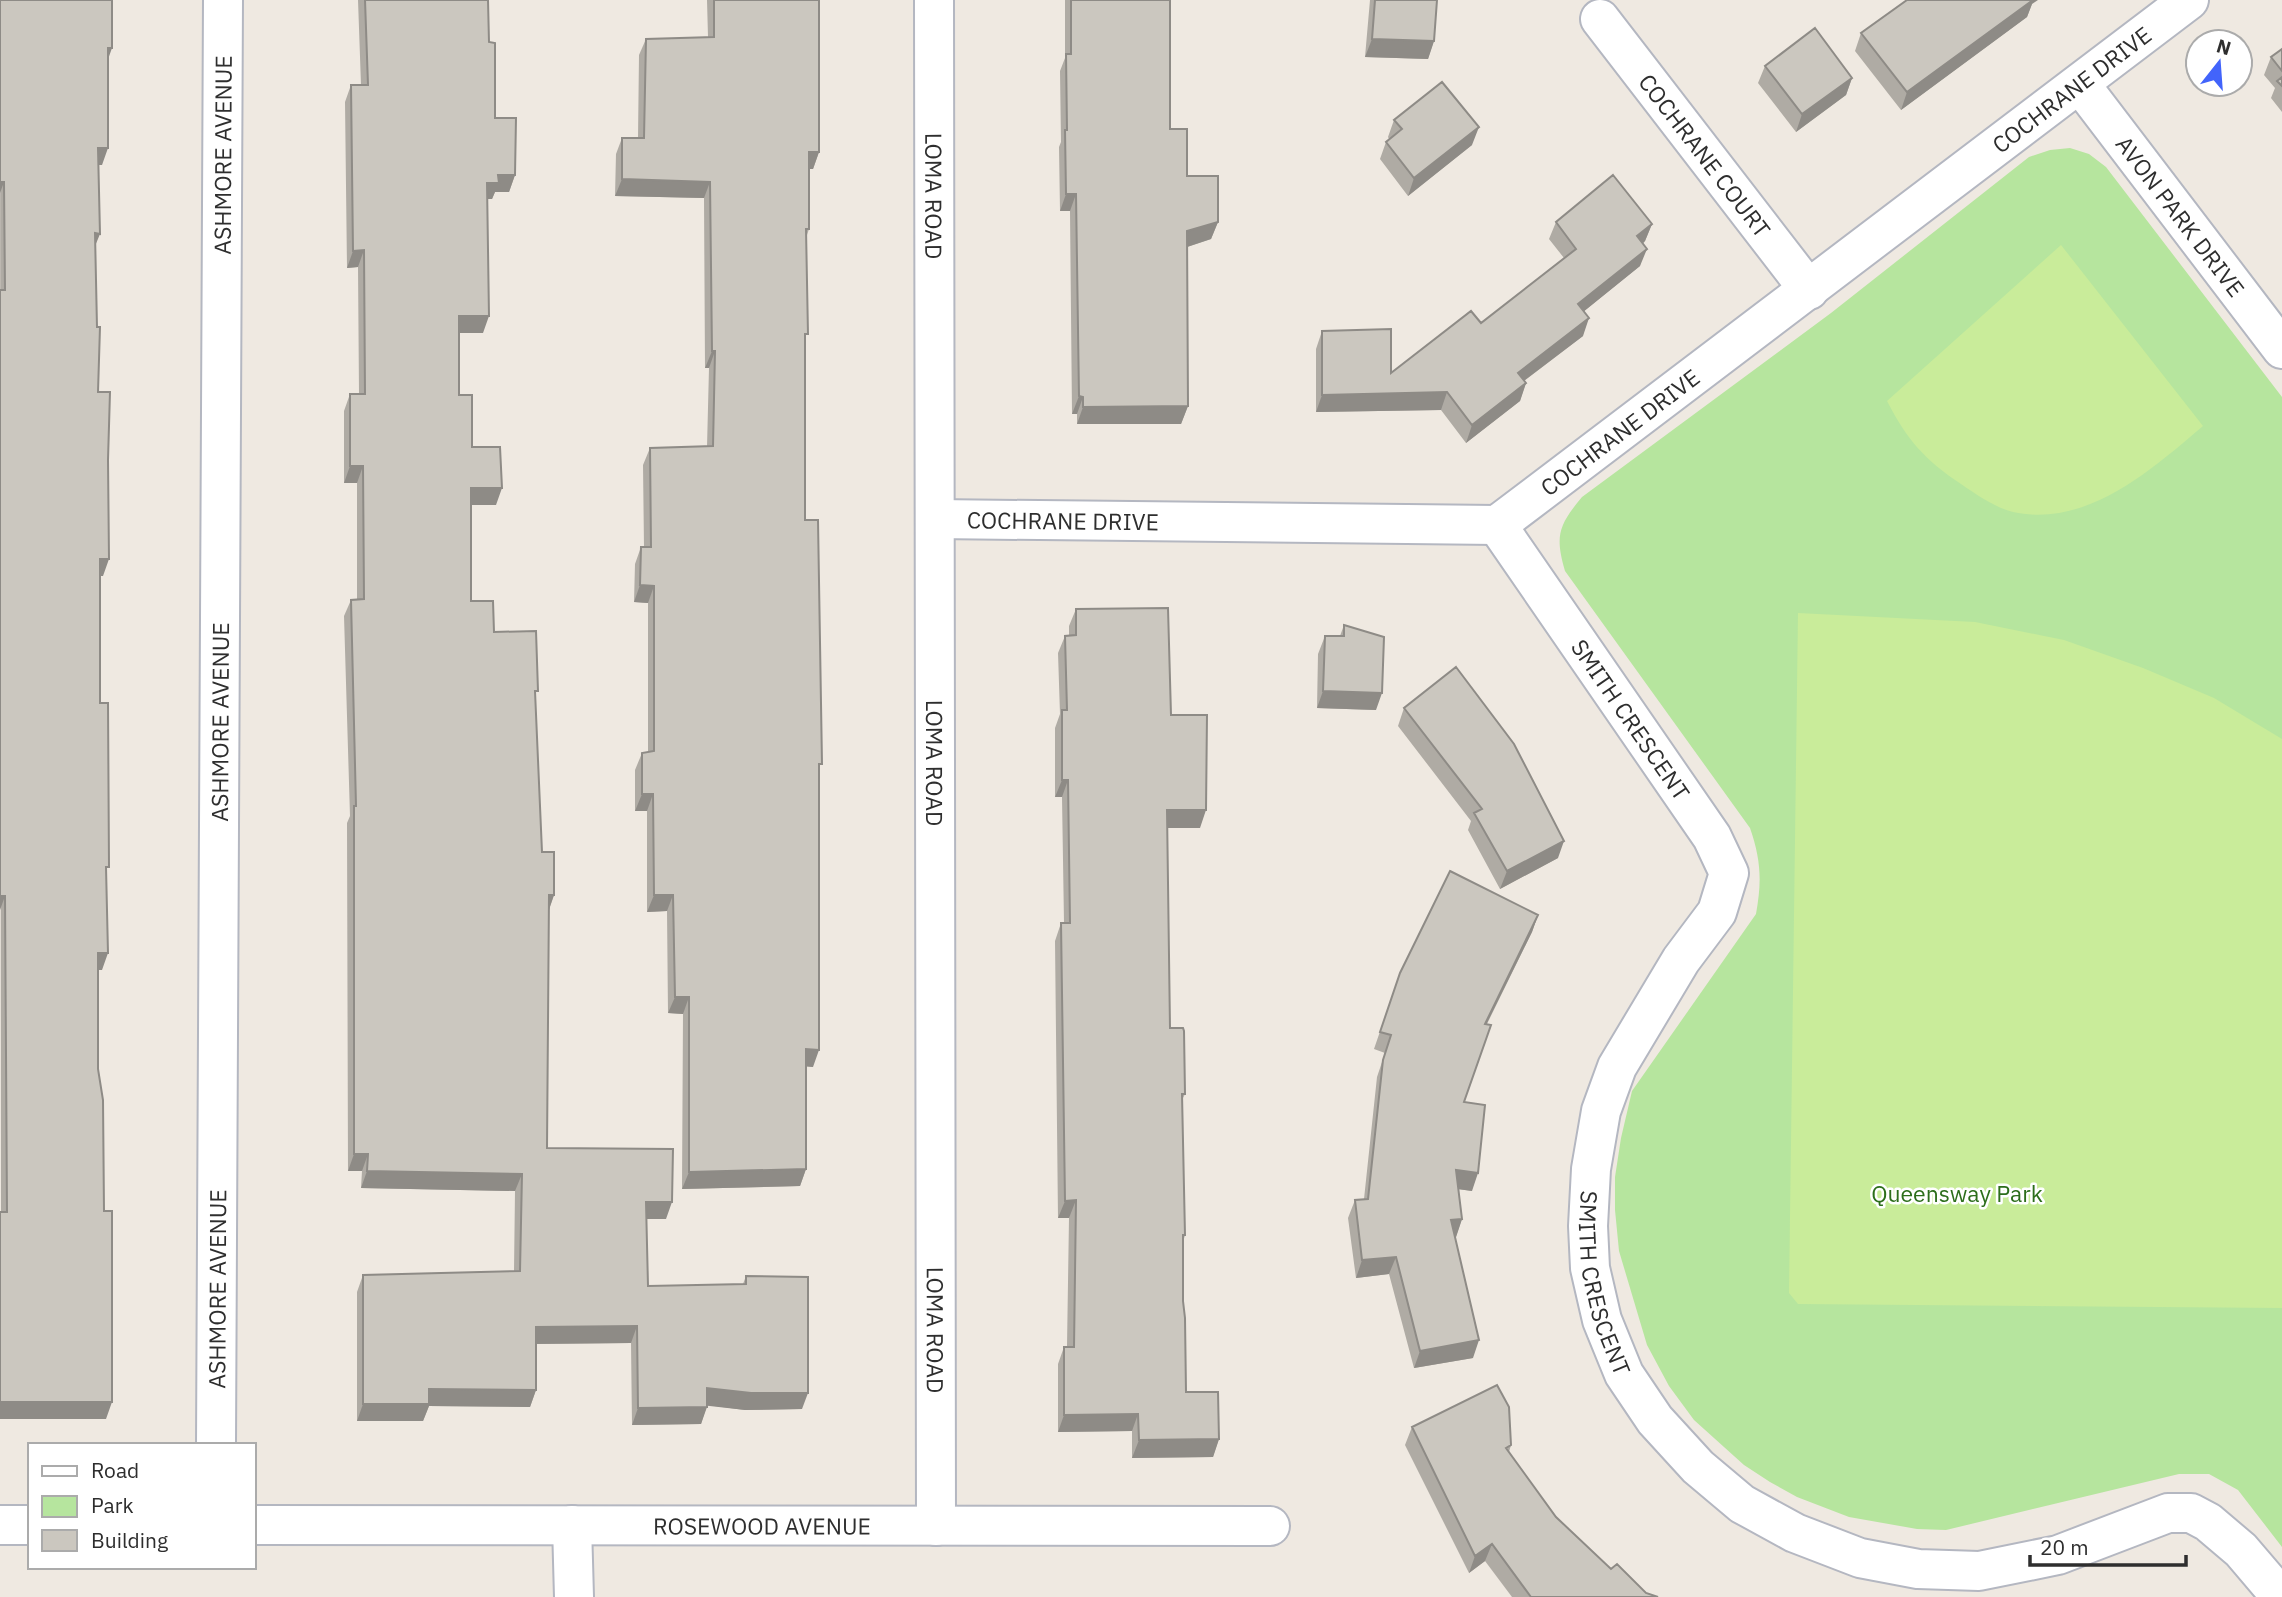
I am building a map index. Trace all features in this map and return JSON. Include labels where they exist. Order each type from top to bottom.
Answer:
[{"type":"street","name":"ASHMORE AVENUE","points":[[216,1443],[223,0]]},
{"type":"street","name":"LOMA ROAD","points":[[934,0],[936,1526]]},
{"type":"street","name":"COCHRANE DRIVE","points":[[935,519],[1497,526],[2189,0]]},
{"type":"street","name":"COCHRANE COURT","points":[[1600,19],[1809,290]]},
{"type":"street","name":"AVON PARK DRIVE","points":[[2080,85],[2282,349]]},
{"type":"street","name":"SMITH CRESCENT","points":[[1497,526],[1712,837],[1730,873],[1717,912],[1681,960],[1617,1067],[1601,1111],[1591,1169],[1588,1226],[1590,1268],[1602,1320],[1624,1374],[1655,1420],[1698,1467],[1742,1504],[1795,1533],[1860,1558],[1918,1569],[1979,1571],[2058,1555],[2168,1513],[2191,1513],[2208,1522],[2241,1550],[2281,1597]]},
{"type":"street","points":[[0,1525],[28,1525]]},
{"type":"street","name":"ROSEWOOD AVENUE","points":[[256,1525],[1270,1526]]},
{"type":"street","points":[[572,1525],[574,1597]]},
{"type":"green space","name":"Queensway Park","points":[[2070,148],[2089,154],[2106,167],[2282,397],[2282,1547],[2238,1490],[2209,1474],[2179,1474],[1946,1530],[1917,1529],[1849,1517],[1797,1497],[1744,1465],[1694,1420],[1669,1386],[1647,1345],[1619,1251],[1615,1177],[1632,1091],[1756,914],[1759,871],[1750,828],[1565,571],[1560,549],[1563,524],[1582,497],[1831,313],[2029,157],[2050,150]]},
{"type":"green space","points":[[2061,245],[2203,426],[2140,477],[2092,503],[2067,512],[2040,515],[2013,512],[1986,500],[1937,466],[1910,438],[1887,401]]},
{"type":"green space","points":[[1798,613],[1975,622],[2064,640],[2143,668],[2214,698],[2282,739],[2282,1308],[1798,1304],[1789,1293]]},
{"type":"building","points":[[0,0],[112,0],[112,48],[108,48],[108,148],[98,148],[100,234],[95,233],[97,327],[100,327],[98,392],[110,392],[109,559],[100,559],[100,703],[108,703],[108,953],[98,953],[98,1069],[103,1100],[104,1211],[112,1211],[112,1402],[0,1402],[0,1212],[7,1212],[5,896],[0,896],[0,290],[5,290],[4,182],[0,182]]},
{"type":"building","points":[[365,0],[488,0],[489,42],[495,43],[495,118],[516,118],[515,175],[498,175],[499,183],[487,183],[489,316],[459,316],[459,395],[472,395],[472,447],[500,447],[502,488],[471,488],[471,601],[493,601],[494,632],[536,631],[538,691],[535,691],[542,852],[554,852],[554,895],[549,895],[547,1148],[673,1149],[672,1202],[646,1202],[648,1286],[746,1284],[746,1276],[808,1277],[808,1393],[751,1393],[707,1388],[707,1407],[638,1408],[637,1326],[536,1327],[536,1390],[429,1389],[429,1404],[363,1404],[363,1275],[520,1271],[522,1174],[367,1171],[368,1154],[354,1154],[356,806],[351,600],[364,599],[363,466],[350,466],[350,394],[365,394],[364,250],[353,251],[351,85],[368,85]]},
{"type":"building","points":[[714,0],[819,0],[819,152],[809,152],[809,229],[806,229],[808,334],[805,334],[805,520],[818,520],[822,764],[819,764],[819,1050],[806,1049],[806,1169],[689,1172],[689,997],[675,997],[673,895],[654,895],[653,794],[642,794],[642,753],[654,751],[654,586],[640,585],[641,547],[651,547],[650,448],[713,446],[715,351],[712,351],[710,182],[622,179],[622,138],[644,138],[646,39],[714,37]]},
{"type":"building","points":[[1071,0],[1170,0],[1170,129],[1187,129],[1187,176],[1218,176],[1218,222],[1187,231],[1188,406],[1083,407],[1083,397],[1079,396],[1076,194],[1066,194],[1066,54],[1071,54]]},
{"type":"building","points":[[1375,0],[1437,0],[1434,41],[1372,39]]},
{"type":"building","points":[[1907,0],[2033,0],[1907,92],[1861,33]]},
{"type":"building","points":[[1815,28],[1852,78],[1802,114],[1765,66]]},
{"type":"building","points":[[2282,49],[2282,71],[2271,57]]},
{"type":"building","points":[[1442,82],[1479,127],[1414,178],[1386,142],[1402,129],[1394,120]]},
{"type":"building","points":[[1613,175],[1652,224],[1637,236],[1647,249],[1578,304],[1589,318],[1518,373],[1526,383],[1472,425],[1447,392],[1322,395],[1322,331],[1391,329],[1391,373],[1471,311],[1481,323],[1576,249],[1556,222]]},
{"type":"building","points":[[1168,608],[1171,715],[1207,715],[1206,810],[1167,810],[1170,1028],[1183,1028],[1184,1031],[1183,1301],[1186,1392],[1218,1392],[1219,1439],[1139,1440],[1138,1414],[1064,1415],[1064,1347],[1074,1347],[1076,1200],[1065,1201],[1061,923],[1070,923],[1068,780],[1062,780],[1062,710],[1067,710],[1065,636],[1076,635],[1076,609]]},
{"type":"building","points":[[1344,625],[1384,637],[1382,693],[1323,691],[1325,636],[1344,636]]},
{"type":"building","points":[[1456,667],[1514,744],[1564,841],[1507,871],[1474,813],[1482,809],[1404,708]]},
{"type":"building","points":[[1450,871],[1538,915],[1485,1024],[1491,1025],[1464,1102],[1485,1105],[1478,1173],[1456,1170],[1462,1219],[1451,1220],[1479,1340],[1420,1351],[1396,1257],[1362,1260],[1355,1200],[1368,1199],[1383,1060],[1391,1035],[1380,1032],[1400,973]]},
{"type":"building","points":[[1497,1385],[1509,1407],[1511,1445],[1506,1448],[1556,1517],[1611,1569],[1617,1564],[1646,1593],[1658,1597],[1531,1597],[1492,1544],[1475,1556],[1412,1427]]}]
